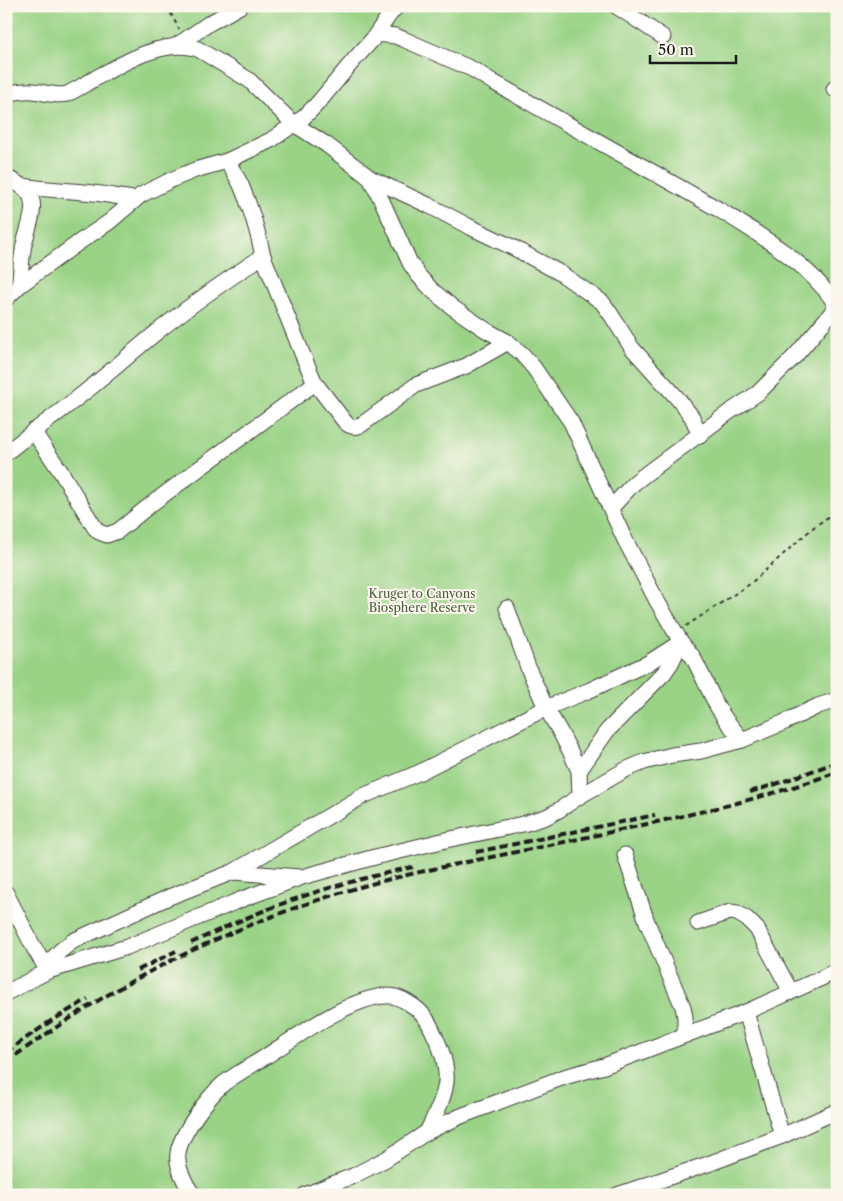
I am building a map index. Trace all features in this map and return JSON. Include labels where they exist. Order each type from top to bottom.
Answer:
[{"type":"street","points":[[6,94],[25,90],[55,95],[66,94],[146,54],[180,43],[240,6]]},
{"type":"street","points":[[6,298],[136,199],[171,180],[195,170],[227,162],[271,140],[303,118],[377,34],[397,6]]},
{"type":"street","points":[[616,6],[663,37]]},
{"type":"street","points":[[377,34],[404,38],[472,69],[718,209],[790,257],[813,276],[834,301],[833,311],[790,362],[758,393],[634,483],[610,508]]},
{"type":"street","points":[[180,43],[198,48],[242,75],[294,124],[327,145],[370,178],[514,248],[560,273],[598,299],[606,307],[632,348],[680,400],[692,417],[700,435]]},
{"type":"street","points":[[227,162],[241,184],[258,230],[263,256],[315,382],[350,426],[356,427],[368,420],[416,385],[456,371],[508,342]]},
{"type":"street","points":[[6,177],[22,186],[43,190],[96,193],[136,199]]},
{"type":"street","points":[[370,178],[410,263],[418,275],[452,307],[508,342],[522,354],[567,416],[610,508],[657,601],[692,657],[717,706],[742,740]]},
{"type":"street","points":[[20,286],[22,251],[33,207],[28,193],[22,186]]},
{"type":"street","points":[[6,453],[83,394],[186,309],[263,256]]},
{"type":"street","points":[[33,431],[61,472],[95,528],[103,534],[111,534],[118,531],[315,382]]},
{"type":"street","points":[[506,608],[529,670],[546,708],[579,771],[580,796]]},
{"type":"street","points":[[46,968],[60,951],[73,941],[168,897],[233,872],[363,796],[418,773],[546,708],[648,663],[678,637]]},
{"type":"street","points":[[579,771],[607,731],[671,663],[678,637]]},
{"type":"street","points":[[6,993],[46,968],[127,947],[240,900],[302,878],[446,840],[524,824],[552,814],[625,770],[644,762],[672,755],[702,751],[742,740],[818,706],[837,700]]},
{"type":"street","points":[[625,855],[647,922],[683,1007],[686,1017],[685,1035]]},
{"type":"street","points":[[233,872],[302,878]]},
{"type":"street","points":[[6,893],[46,968]]},
{"type":"street","points":[[698,923],[730,912],[734,912],[747,919],[757,929],[791,992]]},
{"type":"street","points":[[305,1195],[352,1176],[386,1159],[427,1132],[461,1116],[564,1076],[604,1066],[746,1012],[837,970]]},
{"type":"street","points":[[193,1195],[179,1168],[178,1153],[183,1138],[202,1107],[223,1085],[304,1032],[347,1007],[372,998],[389,996],[402,999],[424,1016],[437,1040],[445,1061],[447,1078],[443,1096],[427,1132]]},
{"type":"street","points":[[746,1012],[782,1136]]},
{"type":"street","points":[[617,1195],[782,1136],[837,1110]]},
{"type":"path","points":[[167,6],[180,43]]},
{"type":"path","points":[[678,637],[750,584],[815,526],[837,511]]},
{"type":"green space","name":"Kruger to Canyons Biosphere Reserve","points":[[6,6],[837,6],[837,1195],[6,1195]]},
{"type":"railway","points":[[750,792],[837,762]]},
{"type":"railway","points":[[6,1062],[84,1009],[171,961],[232,932],[295,908],[360,887],[400,877],[730,805],[795,787],[837,772]]},
{"type":"railway","points":[[476,852],[655,815]]},
{"type":"railway","points":[[191,943],[265,910],[310,894],[413,867]]},
{"type":"railway","points":[[138,970],[176,951]]},
{"type":"railway","points":[[6,1052],[51,1021],[88,999]]}]
